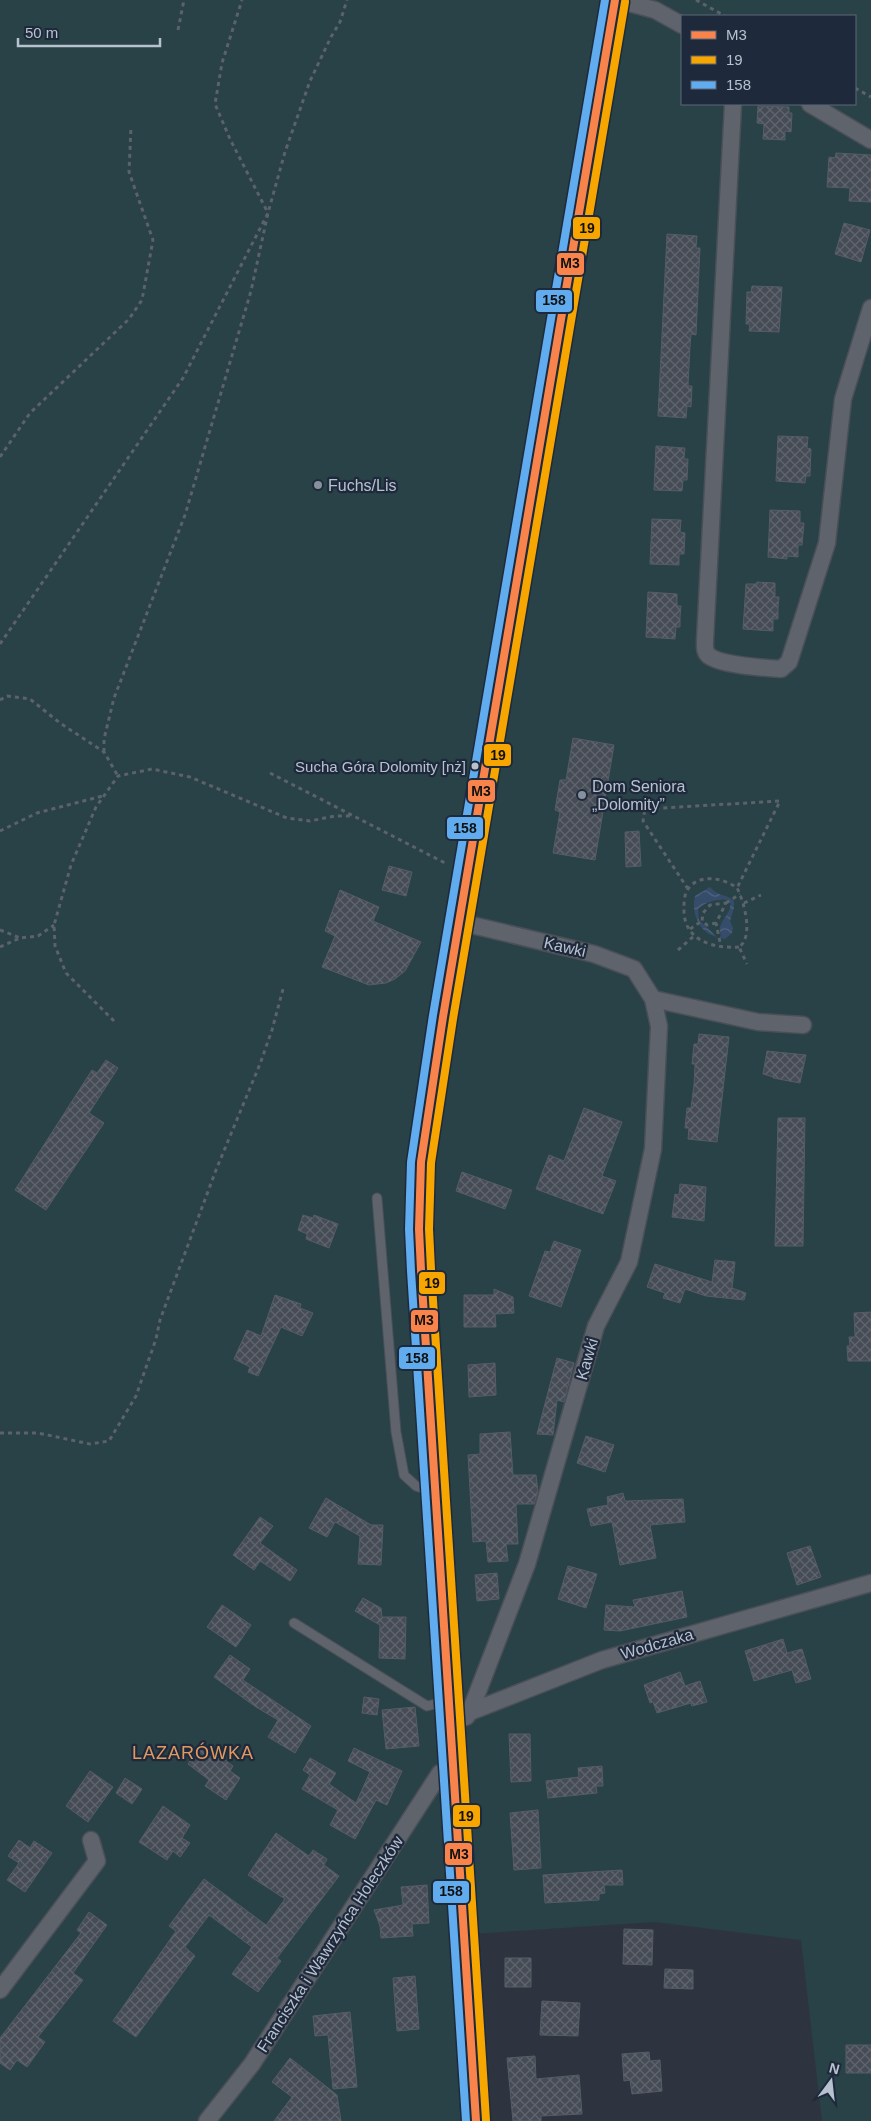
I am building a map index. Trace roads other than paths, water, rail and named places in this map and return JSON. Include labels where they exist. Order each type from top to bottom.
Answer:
[{"type":"highway","points":[[476,2121],[452,1769],[457,1713],[436,1493],[421,1270],[421,1178],[425,1131],[467,872],[616,3]]},
{"type":"street","points":[[616,3],[655,10],[681,25]]},
{"type":"street","points":[[733,105],[704,640],[706,653],[716,659],[780,669],[789,662],[827,543],[843,399],[871,308]]},
{"type":"street","points":[[812,105],[871,140]]},
{"type":"street","name":"Kawki","points":[[457,1713],[526,1564],[596,1326],[629,1262],[653,1150],[659,1026],[653,999],[634,969],[594,954],[459,922]]},
{"type":"street","points":[[653,999],[758,1022],[803,1025]]},
{"type":"street","name":"Wodczaka","points":[[457,1713],[602,1660],[871,1583]]},
{"type":"street","name":"Franciszka i Wawrzyńca Holeczków","points":[[208,2121],[252,2064],[440,1773],[452,1769]]},
{"type":"street","points":[[0,1990],[97,1861],[91,1840]]},
{"type":"lane","points":[[377,1198],[396,1432],[404,1476],[416,1486],[436,1493]]},
{"type":"lane","points":[[294,1623],[427,1706],[457,1713]]},
{"type":"water","points":[[710,887],[717,893],[734,901],[730,921],[733,928],[732,933],[725,939],[720,938],[720,929],[721,923],[730,907],[729,900],[712,901],[698,909],[699,920],[717,937],[701,927],[695,915],[695,896]]},
{"type":"place","name":"Fuchs/Lis","points":[[318,485]]},
{"type":"place","name":"Sucha Góra Dolomity [nż]","points":[[475,766]]},
{"type":"place","name":"Dom Seniora „Dolomity”","points":[[582,795]]},
{"type":"district","name":"LAZARÓWKA","points":[[193,1753]]}]
